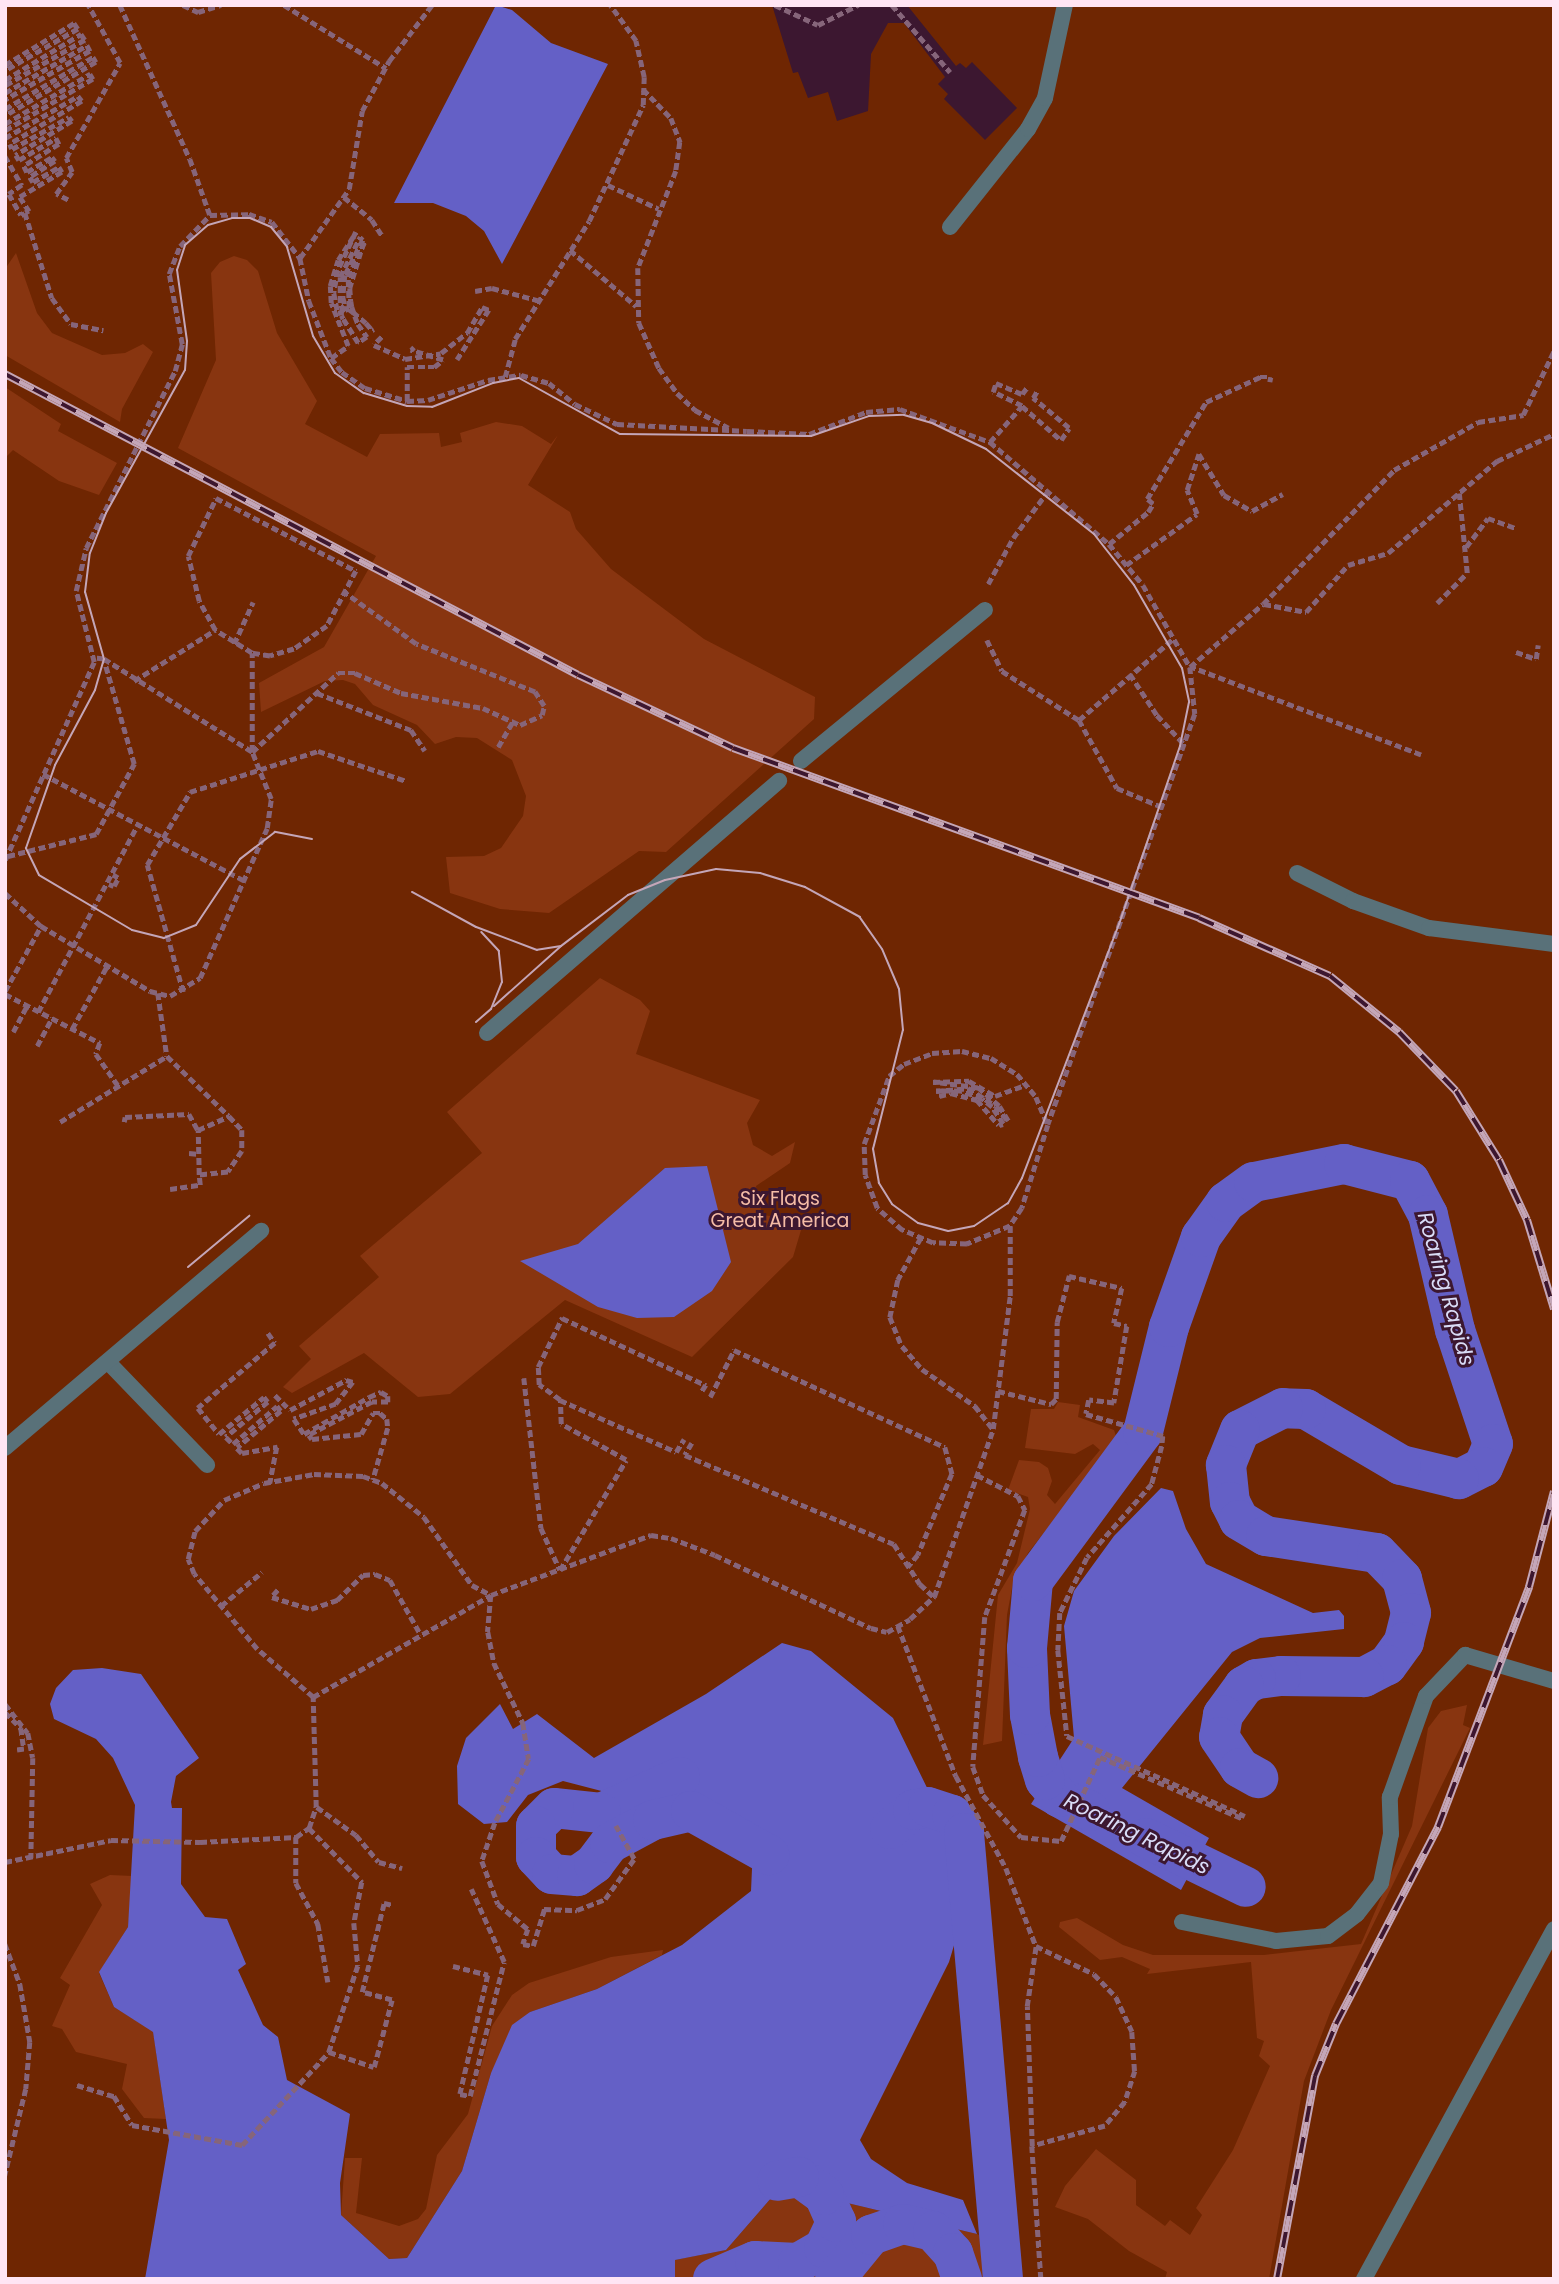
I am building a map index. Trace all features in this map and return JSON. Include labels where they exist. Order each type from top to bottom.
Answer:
[{"type":"lane","points":[[950,227],[1028,129],[1045,98],[1065,5]]},
{"type":"lane","points":[[801,761],[985,610]]},
{"type":"lane","points":[[487,1033],[779,781]]},
{"type":"lane","points":[[1297,873],[1353,901],[1429,928],[1554,944]]},
{"type":"lane","points":[[5,1448],[261,1231]]},
{"type":"lane","points":[[108,1362],[207,1465]]},
{"type":"lane","points":[[1182,1922],[1276,1941],[1328,1936],[1357,1914],[1381,1883],[1391,1834],[1390,1797],[1426,1696],[1465,1655],[1554,1681]]},
{"type":"lane","points":[[1364,2279],[1554,1929]]},
{"type":"path","points":[[68,200],[56,194],[72,172],[66,158],[120,63],[88,5]]},
{"type":"path","points":[[120,5],[190,159],[210,215]]},
{"type":"path","points":[[183,5],[198,12],[221,5]]},
{"type":"path","points":[[284,5],[386,68]]},
{"type":"path","points":[[300,258],[344,197],[362,111],[386,68],[432,5]]},
{"type":"path","points":[[6,858],[84,691],[95,658],[76,591],[86,548],[175,371],[182,344],[169,274],[180,246],[210,215],[249,214],[272,222],[300,258],[309,301],[331,358],[342,372],[365,388],[407,401],[428,400],[505,377],[515,340],[608,186],[635,127],[643,89],[636,41],[610,5]]},
{"type":"path","points":[[775,5],[818,25],[858,5]]},
{"type":"path","points":[[892,5],[950,72]]},
{"type":"path","points":[[5,65],[74,23],[78,29],[5,72]]},
{"type":"path","points":[[5,80],[81,34],[85,40],[5,86]]},
{"type":"path","points":[[5,93],[87,45],[90,51],[5,100]]},
{"type":"path","points":[[5,110],[93,57],[96,62],[5,116]]},
{"type":"path","points":[[5,124],[90,74],[93,79],[5,131]]},
{"type":"path","points":[[643,89],[671,118],[680,142],[676,171],[638,268],[637,307],[649,348],[677,393],[723,425],[747,431]]},
{"type":"path","points":[[5,138],[78,96],[82,101],[9,144],[12,149],[69,117],[72,121],[16,155],[19,160],[56,138],[60,144],[24,166],[27,172],[52,157],[55,161],[30,177],[33,182],[59,167],[62,172],[20,197],[29,211],[21,215],[9,194],[22,185],[5,156]]},
{"type":"path","points":[[608,186],[659,209]]},
{"type":"path","points":[[344,197],[372,220],[383,237]]},
{"type":"path","points":[[25,213],[52,298],[71,324],[103,330]]},
{"type":"path","points":[[331,358],[348,346],[331,303],[330,286],[338,260],[356,232],[338,270],[334,293],[338,313],[343,312],[340,277],[360,237],[363,240],[345,275],[343,297],[345,310],[349,308],[350,269],[364,242],[350,288],[355,316],[367,337],[358,343],[343,319],[341,312],[346,308],[374,329]]},
{"type":"path","points":[[570,250],[637,307]]},
{"type":"path","points":[[475,291],[492,288],[537,300]]},
{"type":"path","points":[[382,337],[374,345],[404,359],[441,354],[467,333],[482,307],[489,310],[457,359]]},
{"type":"path","points":[[407,401],[407,367],[434,367],[443,360],[411,351],[414,347]]},
{"type":"path","points":[[1421,755],[1190,667],[1263,604],[1394,470],[1478,422],[1523,415],[1554,351]]},
{"type":"path","points":[[1109,544],[1148,512],[1153,504],[1147,499],[1206,402],[1260,377],[1271,377],[1270,382]]},
{"type":"path","points":[[1028,386],[1023,394],[996,383],[993,392],[1022,405],[1061,440],[1069,428],[1033,398],[1037,391]]},
{"type":"path","points":[[990,442],[1022,405]]},
{"type":"path","points":[[1263,604],[1306,612],[1348,565],[1388,553],[1497,461],[1554,434]]},
{"type":"path","points":[[1126,565],[1197,514],[1187,490],[1199,454],[1224,495],[1252,511],[1283,494]]},
{"type":"path","points":[[1048,491],[1013,538],[991,579],[985,610],[984,635],[1002,671],[1079,720],[1117,788],[1162,807]]},
{"type":"path","points":[[1437,603],[1468,573],[1459,492]]},
{"type":"path","points":[[216,498],[356,571],[327,626],[309,640],[282,654],[252,653],[215,630],[199,601],[188,556],[216,498]]},
{"type":"path","points":[[1465,547],[1488,518],[1516,528]]},
{"type":"path","points":[[252,752],[338,673],[355,673],[401,693],[483,708],[513,721],[531,723],[542,715],[542,698],[416,644],[345,593]]},
{"type":"path","points":[[234,644],[253,602]]},
{"type":"path","points":[[134,681],[215,630]]},
{"type":"path","points":[[1079,720],[1174,638]]},
{"type":"path","points":[[1516,652],[1535,659],[1538,645]]},
{"type":"path","points":[[5,893],[41,926],[158,993],[170,996],[183,992],[200,978],[245,881],[270,814],[271,799],[252,752],[252,653]]},
{"type":"path","points":[[95,658],[104,659],[134,681],[252,752]]},
{"type":"path","points":[[6,858],[96,834],[134,764],[104,659]]},
{"type":"path","points":[[1130,674],[1157,716],[1185,745]]},
{"type":"path","points":[[317,693],[411,730],[425,751]]},
{"type":"path","points":[[498,747],[513,721]]},
{"type":"path","points":[[183,992],[147,865],[190,792],[260,772],[318,751],[406,781]]},
{"type":"path","points":[[43,774],[245,881]]},
{"type":"path","points":[[38,1012],[109,883],[104,880],[109,872],[113,875],[138,824]]},
{"type":"path","points":[[41,926],[5,992],[100,1044],[96,1054],[118,1085]]},
{"type":"path","points":[[72,1029],[107,966]]},
{"type":"path","points":[[158,993],[167,1056],[229,1116],[244,1138],[237,1162],[218,1175],[200,1175]]},
{"type":"path","points":[[13,1032],[27,1006]]},
{"type":"path","points":[[37,1045],[52,1018]]},
{"type":"path","points":[[962,1051],[991,1058],[1026,1085],[1048,1125],[1022,1208],[1010,1226],[967,1244],[921,1238],[902,1230],[877,1208],[865,1175],[864,1144],[889,1076],[904,1064],[932,1053],[962,1051]]},
{"type":"path","points":[[60,1122],[167,1056]]},
{"type":"path","points":[[939,1096],[951,1093],[977,1100],[999,1125],[1003,1124],[992,1107],[982,1099],[937,1087],[968,1088],[996,1106],[1009,1121],[984,1093],[966,1083],[933,1082],[969,1081],[995,1096],[1026,1085]]},
{"type":"path","points":[[124,1122],[125,1117],[189,1114],[198,1130],[200,1185],[170,1189]]},
{"type":"path","points":[[198,1130],[229,1116]]},
{"type":"path","points":[[189,1153],[199,1154]]},
{"type":"path","points":[[313,1697],[491,1595],[651,1535],[671,1538],[871,1629],[887,1632],[898,1626],[934,1597],[993,1429],[1011,1283],[1010,1226]]},
{"type":"path","points":[[921,1238],[898,1280],[890,1317],[902,1346],[922,1369],[975,1406],[993,1429]]},
{"type":"path","points":[[977,1475],[1008,1490],[1025,1510],[985,1617],[973,1767],[984,1795],[1021,1837],[1061,1841],[1100,1757],[1245,1817],[1067,1736],[1058,1650],[1060,1613],[1087,1558],[1152,1484],[1163,1436],[1086,1414],[1089,1400],[1114,1403],[1127,1326],[1114,1323],[1122,1288],[1069,1276],[1057,1322],[1056,1399],[1051,1404],[998,1391]]},
{"type":"path","points":[[684,1439],[676,1452],[560,1400],[539,1385],[538,1367],[562,1318],[706,1385],[701,1393]]},
{"type":"path","points":[[268,1333],[275,1343],[198,1408],[219,1434],[264,1397],[268,1402],[226,1437],[233,1444],[277,1406],[281,1411],[237,1448],[242,1453],[277,1447],[270,1483]]},
{"type":"path","points":[[710,1397],[734,1350],[945,1447],[952,1474],[918,1555],[908,1567]]},
{"type":"path","points":[[524,1378],[541,1528],[560,1570]]},
{"type":"path","points":[[275,1395],[290,1410],[346,1380],[353,1382],[336,1404],[294,1419],[304,1434],[381,1392],[388,1396],[388,1402],[372,1402],[309,1435],[312,1439],[360,1434],[373,1413],[387,1419],[388,1428],[373,1480]]},
{"type":"path","points":[[560,1400],[561,1424],[626,1460],[560,1570]]},
{"type":"path","points":[[692,1443],[685,1455],[894,1544],[908,1567],[934,1597]]},
{"type":"path","points":[[5,1863],[111,1840],[200,1842],[296,1837],[309,1828],[316,1807],[313,1697],[257,1649],[221,1606],[188,1559],[195,1531],[224,1500],[270,1483],[314,1474],[373,1480],[416,1509],[472,1585],[491,1595]]},
{"type":"path","points":[[221,1606],[262,1572]]},
{"type":"path","points":[[278,1590],[272,1597],[311,1609],[337,1600],[362,1575],[369,1572],[390,1580],[421,1634]]},
{"type":"path","points":[[491,1595],[488,1632],[494,1663],[523,1723],[530,1759],[495,1823],[482,1861],[498,1905],[528,1929],[523,1944],[533,1946],[544,1909],[577,1910],[605,1899],[634,1859],[616,1826]]},
{"type":"path","points":[[898,1626],[956,1776],[1006,1868],[1036,1946],[1027,2006],[1032,2146],[1041,2279]]},
{"type":"path","points":[[5,1704],[28,1732],[33,1758],[28,1818],[31,1858]]},
{"type":"path","points":[[5,1712],[21,1728],[24,1749],[17,1750]]},
{"type":"path","points":[[316,1807],[356,1835],[379,1862],[402,1868]]},
{"type":"path","points":[[77,2085],[114,2096],[132,2125],[242,2145],[328,2052],[358,1966],[354,1923],[362,1882],[309,1828]]},
{"type":"path","points":[[296,1837],[296,1883],[318,1924],[328,1982]]},
{"type":"path","points":[[453,1966],[488,1975],[460,2094],[470,2096],[504,1962],[471,1889]]},
{"type":"path","points":[[328,2052],[374,2067],[392,2000],[362,1992],[384,1903],[393,1905]]},
{"type":"path","points":[[5,1944],[20,1984],[30,2042],[26,2089],[5,2175]]},
{"type":"path","points":[[1032,2146],[1105,2126],[1125,2102],[1135,2071],[1132,2032],[1116,1997],[1094,1975],[1036,1946]]},
{"type":"green space","name":"Six Flags Great America","points":[[5,5],[772,5],[793,73],[798,72],[808,98],[828,92],[837,121],[868,111],[871,54],[888,23],[904,23],[945,77],[938,84],[948,94],[944,99],[985,140],[1017,108],[972,62],[966,68],[960,63],[956,66],[907,5],[1554,5],[1554,2279],[5,2279]]},
{"type":"shaded area","points":[[16,253],[37,313],[52,333],[102,355],[125,353],[143,344],[153,352],[122,409],[120,422],[5,355],[5,269]]},
{"type":"shaded area","points":[[234,256],[247,260],[258,271],[277,333],[317,401],[305,424],[367,457],[380,434],[439,433],[441,447],[462,442],[460,433],[496,422],[522,426],[551,444],[558,435],[528,485],[570,512],[576,529],[611,569],[704,639],[815,697],[814,719],[666,852],[639,851],[549,913],[500,909],[450,893],[446,857],[484,856],[501,848],[523,816],[526,796],[512,760],[477,738],[456,737],[435,744],[417,725],[373,705],[355,684],[343,680],[325,681],[261,712],[259,683],[324,647],[376,556],[178,448],[216,360],[211,273],[220,262]]},
{"type":"shaded area","points":[[5,387],[61,424],[58,431],[117,463],[99,495],[59,481],[13,450],[5,458]]},
{"type":"shaded area","points":[[600,978],[640,1000],[650,1011],[636,1054],[760,1100],[747,1123],[753,1145],[772,1156],[795,1142],[790,1163],[756,1186],[762,1215],[804,1220],[793,1257],[692,1357],[565,1300],[450,1394],[418,1397],[364,1353],[292,1393],[283,1387],[311,1359],[299,1346],[379,1277],[360,1256],[482,1153],[447,1112]]},
{"type":"shaded area","points":[[1058,1402],[1080,1405],[1078,1417],[1114,1430],[1117,1439],[1028,1553],[1013,1583],[1007,1615],[1002,1741],[983,1745],[998,1595],[1017,1563],[1030,1509],[1028,1497],[1008,1490],[1019,1460],[1039,1462],[1048,1468],[1052,1481],[1047,1495],[1055,1504],[1100,1450],[1093,1444],[1075,1454],[1025,1448],[1031,1409],[1054,1409]]},
{"type":"shaded area","points":[[1467,1705],[1463,1725],[1470,1728],[1331,2010],[1304,2081],[1269,2279],[1165,2279],[1167,2272],[1129,2251],[1088,2219],[1055,2207],[1065,2186],[1096,2149],[1136,2180],[1136,2205],[1165,2226],[1170,2220],[1190,2235],[1202,2215],[1196,2208],[1233,2150],[1270,2066],[1259,2056],[1264,2041],[1257,2038],[1251,1962],[1147,1974],[1150,1969],[1122,1957],[1100,1960],[1059,1927],[1060,1922],[1077,1918],[1123,1945],[1153,1955],[1264,1955],[1361,1944],[1412,1826],[1428,1728],[1441,1711]]},
{"type":"shaded area","points":[[110,1875],[133,1876],[133,1884],[128,1927],[99,1973],[114,2007],[153,2031],[166,2119],[144,2118],[122,2089],[127,2064],[76,2052],[62,2029],[52,2026],[70,1985],[60,1978],[102,1905],[90,1884]]},
{"type":"shaded area","points":[[663,1950],[662,1955],[597,1989],[530,2012],[491,2073],[462,2171],[407,2258],[389,2259],[341,2215],[345,2158],[362,2158],[356,2213],[399,2226],[418,2219],[426,2209],[437,2155],[468,2114],[492,2026],[512,1995],[529,1983],[611,1957]]},
{"type":"shaded area","points":[[793,2190],[977,2234],[987,2239],[993,2279],[675,2279],[674,2260],[726,2250],[772,2197]]},
{"type":"water","points":[[496,5],[512,10],[551,43],[608,64],[502,264],[484,231],[466,216],[433,203],[394,203]]},
{"type":"water","points":[[707,1166],[731,1262],[712,1291],[674,1317],[637,1318],[598,1307],[520,1261],[578,1244],[665,1168]]},
{"type":"water","points":[[1161,1488],[1173,1491],[1186,1529],[1206,1564],[1313,1613],[1339,1610],[1344,1616],[1344,1629],[1260,1638],[1232,1652],[1122,1788],[1209,1838],[1181,1890],[1031,1804],[1074,1738],[1064,1626],[1074,1591],[1114,1536]]},
{"type":"water","points":[[782,1643],[811,1651],[893,1718],[973,1882],[949,1962],[860,2140],[871,2159],[907,2183],[963,2200],[977,2234],[793,2190],[772,2197],[726,2250],[675,2260],[675,2279],[145,2279],[169,2140],[153,2032],[114,2007],[99,1972],[128,1927],[135,1805],[113,1758],[96,1739],[54,1719],[50,1704],[56,1688],[73,1670],[102,1668],[141,1674],[199,1758],[176,1776],[171,1802],[172,1808],[182,1808],[181,1884],[205,1917],[227,1919],[246,1964],[238,1970],[263,2025],[278,2037],[287,2080],[350,2114],[340,2183],[341,2215],[389,2259],[407,2258],[462,2171],[491,2073],[512,2025],[530,2012],[597,1989],[682,1945],[751,1891],[753,1846],[720,1805],[663,1807],[563,1781],[528,1795],[507,1822],[484,1824],[458,1804],[457,1766],[466,1738],[500,1704],[513,1729],[537,1714],[594,1758],[706,1694]]},
{"type":"waterway","name":"Roaring Rapids","points":[[1090,1811],[1059,1797],[1045,1780],[1038,1757],[1030,1715],[1027,1648],[1033,1581],[1143,1432],[1169,1327],[1201,1237],[1226,1202],[1254,1182],[1344,1164],[1410,1181],[1428,1215],[1455,1330],[1493,1444],[1483,1467],[1459,1479],[1401,1465],[1306,1409],[1283,1408],[1240,1430],[1226,1465],[1230,1502],[1239,1520],[1266,1536],[1377,1553],[1402,1579],[1411,1613],[1404,1642],[1387,1665],[1364,1677],[1281,1676],[1256,1679],[1244,1686],[1223,1715],[1219,1737],[1240,1768],[1258,1778]]},
{"type":"waterway","points":[[680,1777],[601,1813],[554,1808],[536,1826],[536,1857],[552,1874],[577,1876],[594,1864],[610,1843],[653,1820],[691,1811],[769,1855]]},
{"type":"waterway","points":[[890,1829],[913,1810],[928,1807],[952,1815],[964,1833],[1003,2279]]},
{"type":"waterway","name":"Roaring Rapids","points":[[1146,1838],[1246,1887]]},
{"type":"waterway","points":[[713,2279],[755,2261],[798,2263],[824,2248],[836,2222],[824,2195],[799,2177],[777,2181]]},
{"type":"waterway","points":[[835,2279],[871,2235],[903,2224],[933,2231],[953,2253],[962,2279]]},
{"type":"tram line","points":[[312,839],[275,832],[240,859],[196,925],[164,938],[132,930],[39,875],[26,848],[55,765],[95,690],[104,659],[85,592],[90,553],[106,513],[185,370],[187,341],[177,270],[185,245],[208,225],[232,218],[250,218],[271,227],[287,247],[313,336],[335,373],[364,393],[407,406],[432,407],[493,383],[519,378],[620,434],[811,436],[869,416],[904,415],[932,423],[986,449],[1094,534],[1134,585],[1182,668],[1189,702],[1180,746],[1119,924],[1022,1178],[1008,1203],[974,1226],[948,1231],[918,1223],[892,1204],[879,1183],[873,1149],[903,1030],[899,989],[882,949],[860,917],[805,887],[760,873],[716,869],[665,880],[628,895],[561,946],[537,950],[476,927],[412,892]]},
{"type":"tram line","points":[[476,1022],[491,1009],[502,982],[499,951],[481,932]]},
{"type":"tram line","points":[[494,1006],[561,946]]},
{"type":"tram line","points":[[188,1267],[249,1216]]},
{"type":"railway","points":[[5,374],[578,675],[733,748],[1199,918],[1330,976],[1399,1032],[1456,1091],[1499,1160],[1527,1220],[1554,1309]]},
{"type":"railway","points":[[1277,2279],[1315,2076],[1336,2024],[1438,1827],[1529,1587],[1554,1491]]}]
